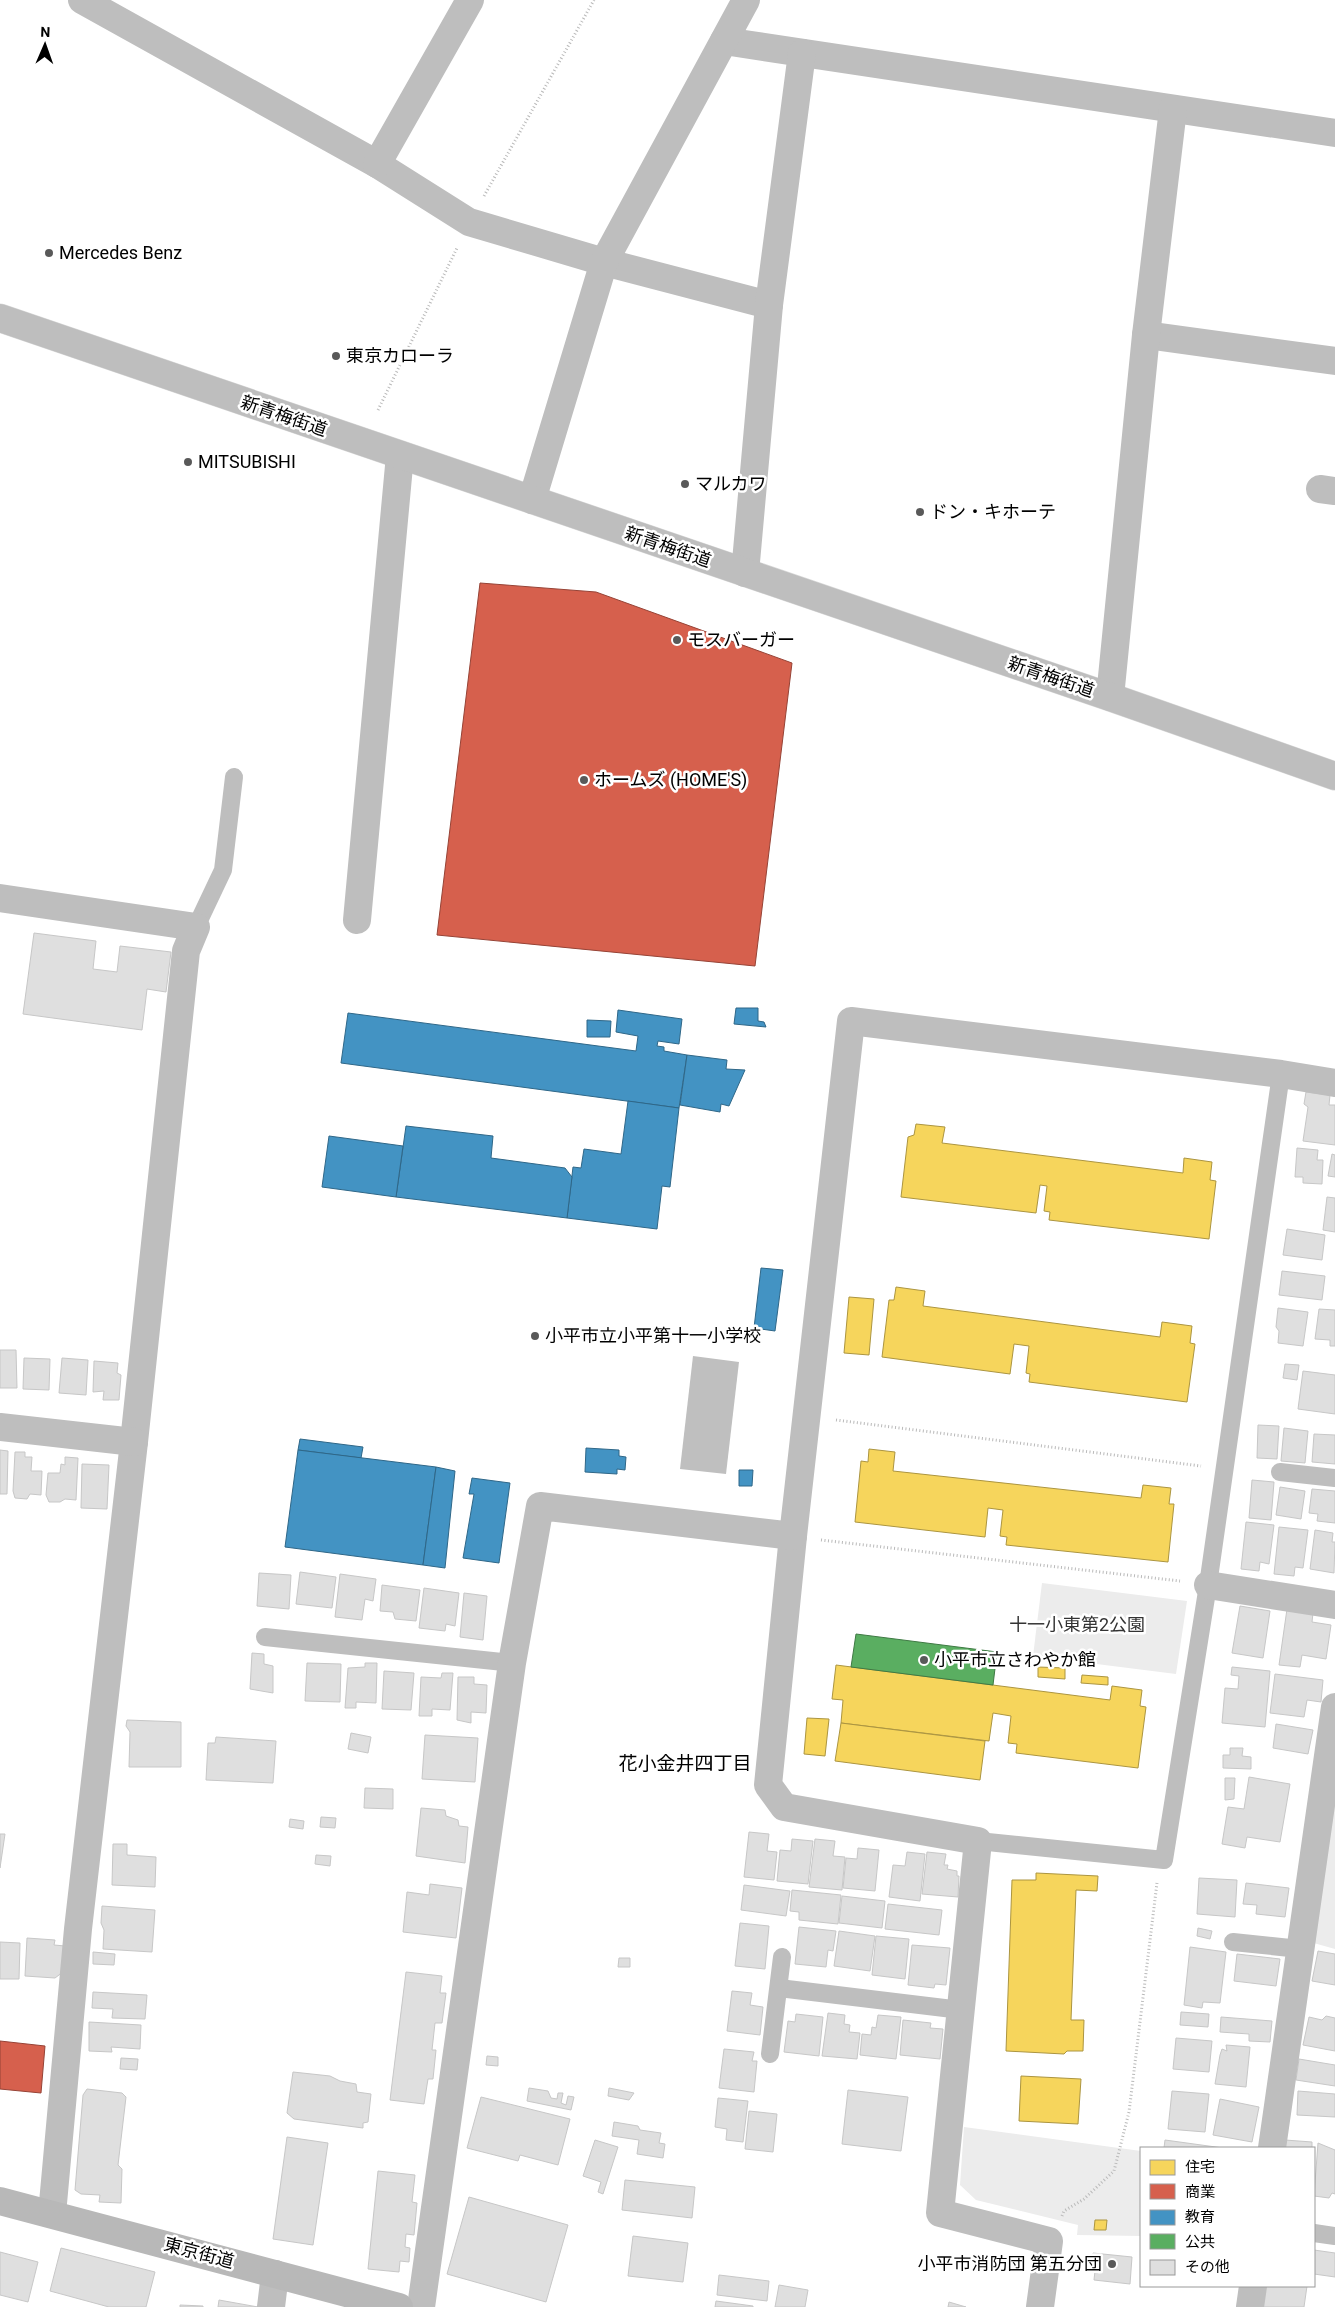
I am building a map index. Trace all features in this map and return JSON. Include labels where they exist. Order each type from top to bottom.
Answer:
[{"type":"main road","name":"東京街道","points":[[0,2200],[399,2307]]},
{"type":"street","points":[[82,0],[377,164],[470,222],[604,262],[769,306]]},
{"type":"street","points":[[377,164],[470,0]]},
{"type":"street","points":[[532,500],[604,262],[746,0]]},
{"type":"street","points":[[724,41],[1335,133]]},
{"type":"street","points":[[745,573],[769,306],[802,52]]},
{"type":"street","points":[[1110,697],[1146,335],[1173,109]]},
{"type":"street","name":"新青梅街道","points":[[0,318],[1110,697],[1335,776]]},
{"type":"street","points":[[1146,335],[1335,361]]},
{"type":"street","points":[[356,920],[400,455]]},
{"type":"street","points":[[0,898],[196,927],[186,951],[134,1442],[78,1929],[52,2214]]},
{"type":"street","points":[[1040,2307],[1049,2241],[940,2213],[978,1841],[784,1807],[768,1785],[793,1536],[851,1022],[1281,1074],[1335,1083]]},
{"type":"street","points":[[0,1427],[134,1442]]},
{"type":"street","points":[[421,2307],[512,1663],[540,1506],[793,1536]]},
{"type":"street","points":[[1208,1584],[1335,1605]]},
{"type":"street","points":[[1272,2147],[1335,1707]]},
{"type":"street","points":[[272,2307],[275,2274]]},
{"type":"street","points":[[1250,2307],[1253,2287]]},
{"type":"lane","points":[[196,927],[223,870],[234,776]]},
{"type":"lane","points":[[978,1841],[1164,1860],[1208,1584],[1281,1074]]},
{"type":"lane","points":[[1280,1472],[1335,1478]]},
{"type":"lane","points":[[265,1637],[512,1663]]},
{"type":"lane","points":[[1232,1942],[1300,1949]]},
{"type":"lane","points":[[770,2054],[782,1957]]},
{"type":"lane","points":[[779,1988],[961,2010]]},
{"type":"lane","points":[[1315,2233],[1335,2236]]},
{"type":"path","points":[[807,1416],[1224,1469]]},
{"type":"path","points":[[793,1536],[1208,1584]]},
{"type":"path","points":[[1049,2241],[1064,2211],[1084,2199],[1114,2171],[1128,2112],[1160,1860]]},
{"type":"green space","name":"十一小東第2公園","points":[[1042,1583],[1187,1601],[1176,1674],[1033,1656]]},
{"type":"green space","points":[[1335,1772],[1335,1949],[1310,1942]]},
{"type":"green space","points":[[964,2127],[1140,2151],[1140,2236],[1077,2235],[1078,2225],[976,2200],[960,2185]]},
{"type":"shaded area","points":[[693,1356],[739,1362],[726,1474],[680,1469]]},
{"type":"building: 住宅","points":[[916,1124],[945,1127],[942,1143],[1183,1173],[1184,1158],[1212,1162],[1210,1180],[1216,1181],[1209,1239],[1049,1220],[1050,1212],[1044,1211],[1047,1186],[1040,1185],[1036,1213],[901,1197],[908,1137],[914,1135]]},
{"type":"building: 住宅","points":[[896,1287],[925,1291],[923,1306],[1160,1337],[1162,1322],[1192,1326],[1190,1343],[1195,1344],[1187,1402],[1029,1382],[1030,1374],[1026,1373],[1029,1346],[1014,1344],[1010,1374],[882,1357],[889,1300],[894,1300]]},
{"type":"building: 住宅","points":[[849,1297],[874,1299],[869,1355],[844,1353]]},
{"type":"building: 住宅","points":[[869,1449],[895,1452],[893,1471],[1141,1498],[1143,1485],[1171,1488],[1169,1504],[1174,1504],[1168,1562],[1006,1545],[1007,1537],[1000,1536],[1003,1510],[988,1508],[985,1537],[855,1522],[861,1461],[868,1462]]},
{"type":"building: 住宅","points":[[836,1665],[1110,1700],[1112,1686],[1142,1690],[1140,1706],[1146,1707],[1138,1768],[1016,1753],[1017,1744],[1008,1743],[1011,1716],[993,1713],[989,1741],[841,1723],[843,1700],[832,1699]]},
{"type":"building: 住宅","points":[[1038,1667],[1065,1668],[1065,1679],[1038,1677]]},
{"type":"building: 住宅","points":[[1082,1675],[1108,1677],[1108,1685],[1081,1683]]},
{"type":"building: 住宅","points":[[807,1718],[829,1719],[825,1756],[804,1754]]},
{"type":"building: 住宅","points":[[841,1723],[985,1741],[980,1780],[835,1761]]},
{"type":"building: 住宅","points":[[1036,1873],[1098,1876],[1097,1891],[1076,1890],[1071,2020],[1084,2020],[1083,2051],[1067,2051],[1064,2054],[1006,2051],[1012,1880],[1036,1880]]},
{"type":"building: 住宅","points":[[1021,2076],[1081,2079],[1078,2124],[1019,2121]]},
{"type":"building: 住宅","points":[[1095,2220],[1107,2220],[1106,2230],[1094,2230]]},
{"type":"building: 商業","points":[[480,583],[596,592],[792,663],[755,966],[437,935]]},
{"type":"building: 商業","points":[[0,2041],[45,2046],[41,2093],[0,2089]]},
{"type":"building: 教育","points":[[736,1008],[758,1008],[758,1021],[764,1022],[766,1027],[734,1024]]},
{"type":"building: 教育","points":[[618,1010],[682,1019],[679,1044],[658,1041],[657,1046],[664,1047],[664,1051],[687,1055],[679,1108],[341,1063],[348,1013],[636,1051],[638,1036],[616,1032]]},
{"type":"building: 教育","points":[[587,1020],[611,1021],[610,1037],[587,1037]]},
{"type":"building: 教育","points":[[687,1055],[727,1060],[726,1069],[745,1070],[729,1106],[721,1104],[720,1112],[680,1105]]},
{"type":"building: 教育","points":[[628,1101],[679,1108],[670,1187],[662,1186],[657,1229],[567,1218],[573,1167],[581,1168],[584,1149],[621,1154]]},
{"type":"building: 教育","points":[[406,1126],[493,1136],[491,1158],[565,1168],[572,1177],[567,1218],[396,1197]]},
{"type":"building: 教育","points":[[329,1136],[403,1146],[396,1197],[322,1187]]},
{"type":"building: 教育","points":[[761,1268],[783,1270],[775,1331],[754,1328]]},
{"type":"building: 教育","points":[[300,1439],[363,1447],[361,1458],[298,1450]]},
{"type":"building: 教育","points":[[586,1448],[619,1450],[619,1456],[626,1457],[625,1470],[617,1469],[617,1474],[585,1472]]},
{"type":"building: 教育","points":[[298,1450],[436,1467],[423,1565],[285,1547]]},
{"type":"building: 教育","points":[[436,1467],[455,1471],[445,1568],[423,1565]]},
{"type":"building: 教育","points":[[739,1470],[753,1470],[752,1486],[739,1486]]},
{"type":"building: 教育","points":[[472,1478],[510,1483],[499,1563],[463,1558],[474,1494],[469,1494]]},
{"type":"building: 公共","name":"小平市立さわやか館","points":[[856,1634],[997,1652],[993,1685],[851,1667]]},
{"type":"building: その他","points":[[34,933],[96,941],[93,969],[117,972],[120,946],[171,952],[166,992],[147,989],[142,1030],[23,1014]]},
{"type":"building: その他","points":[[1306,1092],[1330,1095],[1329,1105],[1335,1105],[1335,1145],[1303,1141],[1308,1107],[1304,1104]]},
{"type":"building: その他","points":[[1297,1148],[1318,1150],[1317,1160],[1323,1160],[1322,1184],[1303,1183],[1303,1177],[1295,1177]]},
{"type":"building: その他","points":[[1332,1154],[1335,1155],[1335,1177],[1328,1176]]},
{"type":"building: その他","points":[[1327,1197],[1335,1198],[1335,1232],[1323,1230]]},
{"type":"building: その他","points":[[1287,1229],[1325,1235],[1322,1260],[1283,1255]]},
{"type":"building: その他","points":[[1282,1271],[1325,1276],[1322,1300],[1279,1295]]},
{"type":"building: その他","points":[[1278,1308],[1308,1312],[1303,1346],[1278,1343],[1279,1331],[1276,1327]]},
{"type":"building: その他","points":[[1319,1309],[1335,1310],[1335,1346],[1330,1346],[1330,1340],[1315,1339]]},
{"type":"building: その他","points":[[0,1350],[16,1350],[17,1388],[0,1388]]},
{"type":"building: その他","points":[[24,1358],[50,1359],[49,1390],[23,1389]]},
{"type":"building: その他","points":[[62,1358],[88,1360],[86,1395],[59,1393]]},
{"type":"building: その他","points":[[94,1361],[118,1363],[117,1373],[121,1375],[119,1400],[103,1400],[104,1391],[93,1392]]},
{"type":"building: その他","points":[[1285,1364],[1299,1365],[1297,1380],[1283,1378]]},
{"type":"building: その他","points":[[1303,1371],[1335,1375],[1335,1414],[1298,1409]]},
{"type":"building: その他","points":[[1258,1425],[1279,1426],[1277,1459],[1257,1458]]},
{"type":"building: その他","points":[[1284,1428],[1308,1431],[1305,1463],[1281,1461]]},
{"type":"building: その他","points":[[1314,1434],[1335,1435],[1335,1464],[1312,1462]]},
{"type":"building: その他","points":[[0,1450],[8,1451],[7,1494],[0,1494]]},
{"type":"building: その他","points":[[15,1452],[25,1452],[25,1457],[32,1457],[31,1471],[42,1471],[41,1495],[30,1494],[27,1499],[15,1498],[13,1491]]},
{"type":"building: その他","points":[[65,1457],[78,1458],[76,1500],[65,1499],[60,1502],[49,1502],[46,1495],[48,1473],[60,1473],[61,1464],[65,1465]]},
{"type":"building: その他","points":[[82,1464],[109,1465],[107,1509],[81,1508]]},
{"type":"building: その他","points":[[1252,1480],[1274,1482],[1271,1520],[1249,1518]]},
{"type":"building: その他","points":[[1280,1487],[1305,1491],[1301,1519],[1276,1515]]},
{"type":"building: その他","points":[[1312,1489],[1335,1491],[1335,1523],[1317,1521],[1318,1514],[1309,1513]]},
{"type":"building: その他","points":[[1246,1522],[1274,1525],[1269,1564],[1260,1562],[1259,1571],[1241,1569]]},
{"type":"building: その他","points":[[1279,1527],[1308,1530],[1303,1568],[1295,1567],[1294,1576],[1274,1574]]},
{"type":"building: その他","points":[[1315,1530],[1333,1533],[1332,1542],[1335,1542],[1334,1573],[1310,1569]]},
{"type":"building: その他","points":[[300,1572],[336,1577],[332,1608],[296,1604]]},
{"type":"building: その他","points":[[259,1573],[291,1575],[289,1609],[257,1606]]},
{"type":"building: その他","points":[[340,1574],[376,1579],[373,1601],[365,1599],[362,1620],[335,1617]]},
{"type":"building: その他","points":[[382,1585],[420,1590],[416,1621],[395,1619],[393,1612],[380,1611]]},
{"type":"building: その他","points":[[424,1588],[459,1593],[455,1626],[446,1624],[445,1631],[419,1628]]},
{"type":"building: その他","points":[[464,1593],[487,1596],[483,1640],[460,1637]]},
{"type":"building: その他","points":[[1240,1606],[1270,1611],[1263,1658],[1232,1653]]},
{"type":"building: その他","points":[[1287,1609],[1313,1613],[1312,1622],[1331,1625],[1326,1659],[1302,1655],[1300,1667],[1279,1665]]},
{"type":"building: その他","points":[[252,1653],[264,1654],[264,1664],[273,1666],[273,1693],[250,1689]]},
{"type":"building: その他","points":[[307,1663],[341,1664],[340,1702],[305,1701]]},
{"type":"building: その他","points":[[365,1663],[377,1663],[376,1703],[356,1702],[356,1708],[345,1708],[348,1668],[365,1667]]},
{"type":"building: その他","points":[[1232,1667],[1270,1671],[1265,1727],[1222,1723],[1225,1688],[1238,1689],[1239,1676],[1231,1675]]},
{"type":"building: その他","points":[[384,1671],[414,1673],[411,1710],[382,1709]]},
{"type":"building: その他","points":[[442,1673],[453,1673],[450,1710],[432,1709],[432,1716],[419,1716],[421,1677],[441,1678]]},
{"type":"building: その他","points":[[1275,1674],[1323,1680],[1321,1702],[1307,1700],[1304,1717],[1270,1713]]},
{"type":"building: その他","points":[[458,1677],[474,1677],[474,1684],[487,1685],[486,1713],[471,1712],[471,1723],[457,1720]]},
{"type":"building: その他","points":[[127,1720],[181,1722],[181,1767],[129,1767],[130,1732],[126,1726]]},
{"type":"building: その他","points":[[1276,1724],[1313,1730],[1308,1754],[1273,1748]]},
{"type":"building: その他","points":[[351,1733],[371,1737],[368,1753],[348,1749]]},
{"type":"building: その他","points":[[425,1735],[478,1738],[475,1782],[422,1779]]},
{"type":"building: その他","points":[[216,1737],[276,1741],[273,1783],[206,1780],[208,1743],[215,1743]]},
{"type":"building: その他","points":[[1230,1748],[1243,1748],[1242,1756],[1251,1757],[1251,1769],[1223,1768],[1223,1755],[1230,1755]]},
{"type":"building: その他","points":[[1249,1777],[1290,1784],[1280,1842],[1247,1837],[1245,1848],[1222,1844],[1228,1807],[1244,1809]]},
{"type":"building: その他","points":[[1225,1778],[1235,1778],[1234,1799],[1225,1800]]},
{"type":"building: その他","points":[[365,1788],[393,1789],[393,1809],[364,1808]]},
{"type":"building: その他","points":[[421,1808],[445,1810],[446,1816],[458,1820],[459,1826],[468,1827],[465,1863],[416,1856]]},
{"type":"building: その他","points":[[321,1817],[336,1818],[335,1828],[320,1827]]},
{"type":"building: その他","points":[[290,1819],[304,1821],[303,1829],[289,1827]]},
{"type":"building: その他","points":[[749,1832],[769,1834],[767,1851],[777,1852],[774,1880],[744,1877]]},
{"type":"building: その他","points":[[0,1834],[5,1834],[0,1868]]},
{"type":"building: その他","points":[[792,1839],[813,1841],[808,1884],[777,1881],[780,1850],[791,1851]]},
{"type":"building: その他","points":[[815,1839],[835,1841],[833,1856],[845,1857],[842,1890],[809,1887]]},
{"type":"building: その他","points":[[113,1844],[127,1844],[127,1855],[156,1857],[155,1887],[112,1885]]},
{"type":"building: その他","points":[[858,1848],[879,1850],[875,1891],[843,1888],[846,1858],[857,1859]]},
{"type":"building: その他","points":[[907,1852],[925,1854],[920,1901],[889,1897],[893,1865],[905,1866]]},
{"type":"building: その他","points":[[927,1852],[946,1854],[944,1865],[948,1865],[947,1869],[957,1871],[957,1876],[959,1876],[958,1897],[922,1894]]},
{"type":"building: その他","points":[[316,1855],[331,1856],[330,1866],[315,1864]]},
{"type":"building: その他","points":[[1199,1878],[1237,1880],[1235,1917],[1197,1914]]},
{"type":"building: その他","points":[[1246,1883],[1289,1888],[1285,1917],[1256,1914],[1257,1905],[1243,1904]]},
{"type":"building: その他","points":[[430,1884],[462,1888],[456,1938],[403,1932],[407,1892],[429,1895]]},
{"type":"building: その他","points":[[744,1885],[790,1891],[786,1916],[741,1910]]},
{"type":"building: その他","points":[[792,1890],[841,1895],[838,1924],[799,1920],[799,1912],[790,1911]]},
{"type":"building: その他","points":[[842,1896],[885,1901],[882,1928],[839,1923]]},
{"type":"building: その他","points":[[888,1904],[942,1910],[939,1935],[885,1929]]},
{"type":"building: その他","points":[[102,1906],[155,1910],[152,1952],[103,1949]]},
{"type":"building: その他","points":[[740,1923],[769,1926],[765,1969],[735,1966]]},
{"type":"building: その他","points":[[799,1927],[836,1931],[833,1951],[828,1950],[826,1967],[795,1964]]},
{"type":"building: その他","points":[[1198,1928],[1212,1931],[1210,1939],[1197,1936]]},
{"type":"building: その他","points":[[839,1931],[875,1936],[870,1971],[834,1966]]},
{"type":"building: その他","points":[[876,1936],[909,1939],[905,1979],[872,1975]]},
{"type":"building: その他","points":[[27,1938],[55,1940],[54,1945],[65,1946],[63,1972],[55,1978],[25,1976]]},
{"type":"building: その他","points":[[0,1942],[20,1943],[19,1979],[0,1979]]},
{"type":"building: その他","points":[[912,1945],[950,1948],[946,1985],[935,1984],[934,1988],[908,1985]]},
{"type":"building: その他","points":[[1190,1947],[1226,1952],[1220,2003],[1203,2002],[1202,2008],[1184,2005]]},
{"type":"building: その他","points":[[1318,1951],[1335,1954],[1335,1985],[1312,1981]]},
{"type":"building: その他","points":[[93,1952],[115,1954],[114,1965],[93,1964]]},
{"type":"building: その他","points":[[1237,1954],[1280,1959],[1276,1986],[1234,1981]]},
{"type":"building: その他","points":[[619,1958],[630,1958],[630,1967],[618,1967]]},
{"type":"building: その他","points":[[406,1972],[442,1976],[440,1993],[446,1993],[442,2023],[435,2023],[432,2050],[436,2050],[433,2079],[428,2079],[424,2104],[390,2100]]},
{"type":"building: その他","points":[[732,1991],[752,1993],[750,2005],[763,2007],[760,2035],[727,2031]]},
{"type":"building: その他","points":[[93,1992],[147,1995],[145,2019],[112,2018],[113,2009],[92,2008]]},
{"type":"building: その他","points":[[1181,2012],[1209,2014],[1208,2027],[1180,2025]]},
{"type":"building: その他","points":[[828,2013],[845,2015],[844,2024],[850,2025],[849,2032],[860,2033],[857,2059],[822,2056]]},
{"type":"building: その他","points":[[796,2014],[823,2017],[819,2056],[784,2052],[788,2021],[795,2022]]},
{"type":"building: その他","points":[[878,2015],[901,2017],[896,2059],[860,2055],[862,2034],[871,2035],[872,2027],[876,2028]]},
{"type":"building: その他","points":[[1326,2016],[1335,2018],[1335,2051],[1303,2045],[1309,2017],[1322,2020]]},
{"type":"building: その他","points":[[1221,2017],[1272,2021],[1270,2042],[1249,2041],[1249,2034],[1220,2032]]},
{"type":"building: その他","points":[[903,2020],[931,2023],[930,2028],[943,2029],[940,2059],[900,2055]]},
{"type":"building: その他","points":[[89,2022],[141,2025],[140,2049],[111,2047],[112,2052],[89,2051]]},
{"type":"building: その他","points":[[1176,2038],[1212,2041],[1209,2072],[1173,2069]]},
{"type":"building: その他","points":[[1226,2045],[1250,2047],[1246,2087],[1215,2084],[1220,2055],[1222,2049],[1227,2051]]},
{"type":"building: その他","points":[[724,2049],[754,2052],[752,2061],[757,2061],[754,2092],[719,2088]]},
{"type":"building: その他","points":[[487,2056],[498,2057],[498,2066],[486,2065]]},
{"type":"building: その他","points":[[121,2058],[138,2059],[137,2070],[120,2069]]},
{"type":"building: その他","points":[[1299,2059],[1335,2065],[1335,2086],[1296,2080]]},
{"type":"building: その他","points":[[293,2072],[330,2076],[340,2081],[356,2084],[357,2092],[371,2094],[368,2122],[363,2123],[363,2128],[294,2119],[287,2113]]},
{"type":"building: その他","points":[[529,2088],[548,2091],[551,2098],[557,2099],[558,2093],[563,2093],[561,2103],[566,2105],[568,2096],[574,2097],[571,2110],[527,2101]]},
{"type":"building: その他","points":[[609,2088],[634,2093],[629,2100],[608,2096]]},
{"type":"building: その他","points":[[87,2089],[122,2093],[126,2097],[118,2165],[122,2169],[121,2203],[99,2202],[100,2195],[81,2194],[75,2190],[83,2095]]},
{"type":"building: その他","points":[[848,2090],[908,2097],[901,2151],[842,2144]]},
{"type":"building: その他","points":[[1172,2091],[1209,2094],[1205,2132],[1168,2129]]},
{"type":"building: その他","points":[[1298,2091],[1335,2094],[1335,2117],[1297,2115]]},
{"type":"building: その他","points":[[481,2097],[570,2119],[558,2165],[520,2155],[518,2161],[467,2148]]},
{"type":"building: その他","points":[[718,2098],[748,2101],[743,2142],[726,2140],[727,2129],[715,2127]]},
{"type":"building: その他","points":[[1220,2099],[1259,2107],[1252,2142],[1213,2135]]},
{"type":"building: その他","points":[[749,2111],[777,2114],[773,2152],[745,2149]]},
{"type":"building: その他","points":[[614,2122],[638,2126],[640,2130],[661,2133],[659,2143],[665,2144],[663,2158],[637,2154],[639,2140],[612,2136]]},
{"type":"building: その他","points":[[287,2137],[328,2143],[313,2245],[273,2239]]},
{"type":"building: その他","points":[[595,2140],[618,2147],[603,2194],[598,2192],[601,2182],[583,2176]]},
{"type":"building: その他","points":[[1165,2140],[1216,2147],[1164,2147]]},
{"type":"building: その他","points":[[1285,2140],[1312,2142],[1312,2147],[1285,2147]]},
{"type":"building: その他","points":[[1318,2143],[1335,2150],[1335,2194],[1332,2193],[1329,2198],[1315,2196]]},
{"type":"building: その他","points":[[378,2171],[415,2175],[412,2202],[417,2203],[414,2235],[406,2234],[405,2247],[410,2248],[409,2262],[400,2261],[399,2272],[368,2269]]},
{"type":"building: その他","points":[[625,2180],[695,2187],[692,2218],[622,2210]]},
{"type":"building: その他","points":[[469,2197],[568,2225],[546,2302],[447,2274]]},
{"type":"building: その他","points":[[633,2236],[688,2243],[683,2282],[628,2276]]},
{"type":"building: その他","points":[[61,2248],[155,2272],[146,2307],[109,2307],[50,2291]]},
{"type":"building: その他","points":[[1315,2250],[1335,2253],[1335,2277],[1315,2274]]},
{"type":"building: その他","points":[[0,2252],[38,2262],[28,2302],[0,2295]]},
{"type":"building: その他","name":"小平市消防団 第五分団","points":[[1093,2253],[1132,2257],[1130,2284],[1094,2280],[1095,2271],[1091,2270]]},
{"type":"building: その他","points":[[719,2275],[769,2281],[767,2301],[717,2295]]},
{"type":"building: その他","points":[[779,2285],[808,2290],[805,2307],[775,2307]]},
{"type":"building: その他","points":[[1264,2287],[1307,2287],[1304,2307],[1262,2307]]},
{"type":"building: その他","points":[[219,2300],[258,2307],[218,2307]]},
{"type":"building: その他","points":[[716,2301],[753,2306],[753,2307],[715,2307]]},
{"type":"building: その他","points":[[949,2302],[966,2307],[948,2307]]},
{"type":"building: その他","points":[[180,2305],[203,2306],[203,2307],[180,2307]]},
{"type":"place","name":"Mercedes Benz","points":[[49,253]]},
{"type":"place","name":"東京カローラ","points":[[336,356]]},
{"type":"place","name":"MITSUBISHI","points":[[188,462]]},
{"type":"place","name":"マルカワ","points":[[685,484]]},
{"type":"place","name":"ドン・キホーテ","points":[[920,512]]},
{"type":"place","name":"モスバーガー","points":[[677,640]]},
{"type":"place","name":"ホームズ (HOME'S)","points":[[584,780]]},
{"type":"place","name":"小平市立小平第十一小学校","points":[[535,1336]]},
{"type":"place","name":"小平市立さわやか館","points":[[924,1660]]},
{"type":"place","name":"小平市消防団 第五分団","points":[[1112,2264]]},
{"type":"district","name":"花小金井四丁目","points":[[685,1763]]}]
